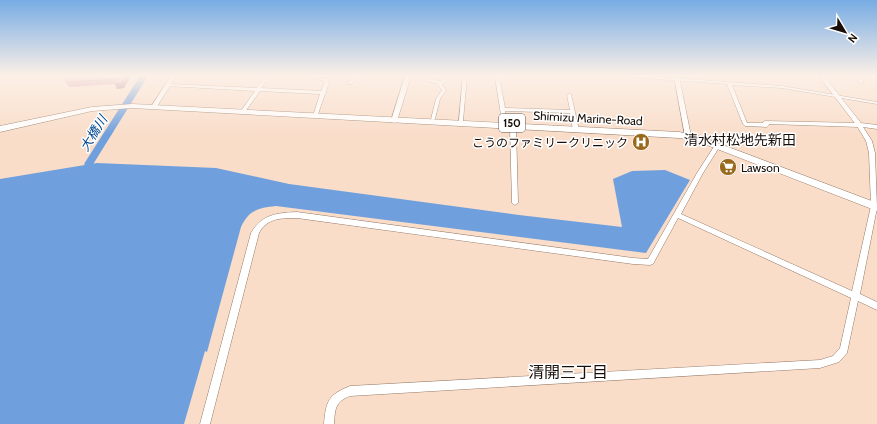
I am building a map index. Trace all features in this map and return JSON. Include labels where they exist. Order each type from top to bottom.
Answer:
[{"type":"highway","name":"Shimizu Marine-Road","points":[[0,128],[92,109],[133,104],[687,134],[697,135],[875,204]]},
{"type":"highway","name":"Shimizu Marine-Road","points":[[394,119],[433,119],[509,125]]},
{"type":"highway","name":"Shimizu Marine-Road","points":[[687,134],[875,204]]},
{"type":"street","points":[[156,105],[162,96]]},
{"type":"street","points":[[244,110],[253,96]]},
{"type":"street","points":[[316,114],[323,96]]},
{"type":"street","points":[[394,119],[402,96]]},
{"type":"street","points":[[433,119],[440,96]]},
{"type":"street","points":[[461,121],[464,96]]},
{"type":"street","points":[[500,96],[502,109],[509,125],[515,203]]},
{"type":"street","points":[[569,96],[575,128]]},
{"type":"street","points":[[679,96],[687,134]]},
{"type":"street","points":[[733,96],[745,124],[767,125],[765,122],[877,127]]},
{"type":"street","points":[[837,96],[877,103]]},
{"type":"street","points":[[329,424],[330,408],[334,400],[340,395],[350,392],[820,364],[836,359],[844,350],[875,204],[872,153],[869,141],[837,96]]},
{"type":"street","points":[[502,109],[572,112]]},
{"type":"street","points":[[205,424],[255,232],[257,228],[269,218],[281,215],[297,215],[650,262],[717,146]]},
{"type":"street","points":[[677,215],[877,306]]},
{"type":"water","points":[[97,163],[216,168],[289,184],[519,215],[622,227],[613,179],[632,171],[665,170],[690,180],[646,253],[276,206],[259,209],[247,217],[241,227],[207,352],[205,351],[184,424],[0,424],[0,179]]},
{"type":"waterway","name":"大橋川","points":[[89,164],[132,96]]},
{"type":"place","name":"こうのファミリークリニック","points":[[641,142]]},
{"type":"place","name":"Lawson","points":[[728,167]]},
{"type":"district","name":"清水村松地先新田","points":[[740,140]]},
{"type":"district","name":"清開三丁目","points":[[568,372]]}]
